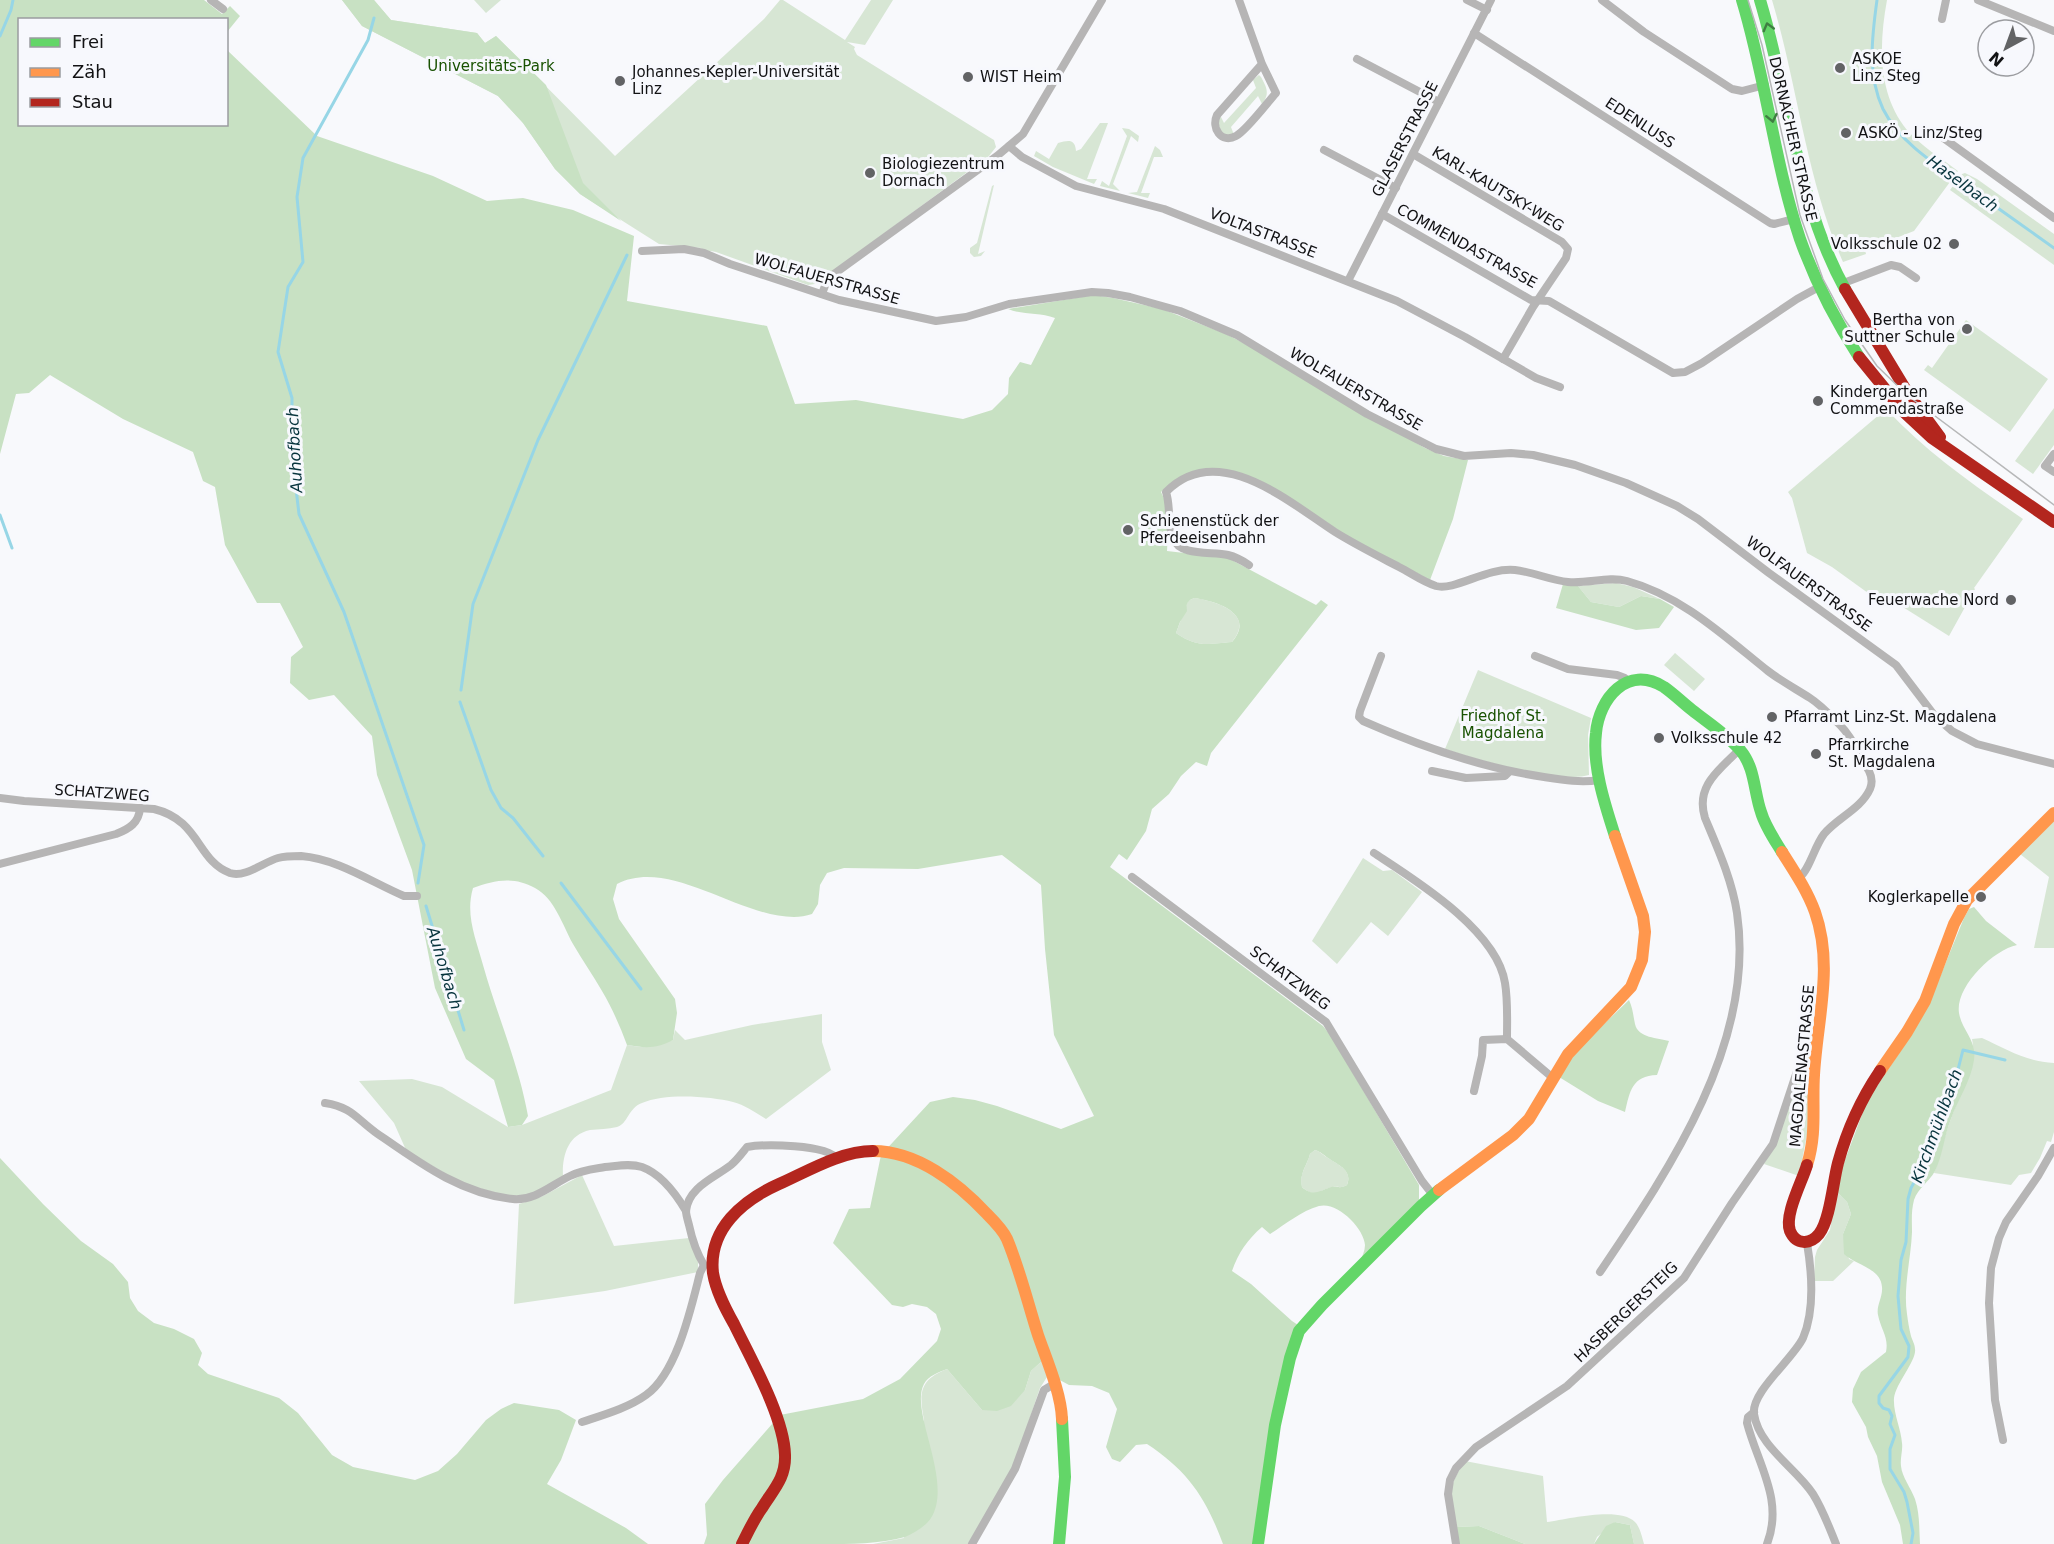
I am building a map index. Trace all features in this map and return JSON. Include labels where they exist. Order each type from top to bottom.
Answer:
[{"type":"street","points":[[212,0],[223,9]]},
{"type":"street","points":[[822,294],[826,283],[834,274],[1023,134],[1102,0]]},
{"type":"street","points":[[1239,0],[1262,64],[1276,93],[1239,135],[1230,138],[1221,136],[1215,129],[1217,115],[1262,64]]},
{"type":"street","points":[[1467,0],[1487,10]]},
{"type":"street","name":"GLASERSTRASSE","points":[[1348,281],[1491,0]]},
{"type":"street","points":[[1602,0],[1644,32],[1732,89],[1742,91],[1765,86]]},
{"type":"street","name":"DORNACHER STRASSE","points":[[1742,0],[1754,35],[1794,219],[1819,287],[1843,332],[1864,364],[1896,403],[1934,441],[2054,522]]},
{"type":"street","name":"DORNACHER STRASSE","points":[[1760,0],[1774,48],[1812,211],[1822,242],[1841,284],[1908,394],[1932,428],[1966,463]]},
{"type":"street","points":[[1942,19],[1946,0]]},
{"type":"street","points":[[1978,0],[2054,31]]},
{"type":"street","name":"EDENLUSS","points":[[1474,33],[1770,223],[1794,219]]},
{"type":"street","points":[[1357,59],[1439,102]]},
{"type":"street","points":[[1942,137],[2054,218]]},
{"type":"street","name":"VOLTASTRASSE","points":[[1009,146],[1022,157],[1076,186],[1164,209],[1397,301],[1547,383],[1560,387]]},
{"type":"street","points":[[1323,150],[1396,188]]},
{"type":"street","name":"KARL-KAUTSKY-WEG","points":[[1413,153],[1562,242],[1568,249],[1566,258],[1538,300]]},
{"type":"street","name":"COMMENDASTRASSE","points":[[1383,214],[1531,300],[1549,301],[1664,369],[1678,373],[1702,363],[1794,300],[1819,287]]},
{"type":"street","name":"WOLFAUERSTRASSE","points":[[642,251],[684,249],[704,253],[730,264],[822,294],[897,314],[936,321],[966,317],[1009,304],[1092,292],[1108,292],[1180,311],[1237,335],[1367,414],[1436,449],[1464,456],[1511,453],[1543,457],[1598,472],[1656,495],[1698,519],[1768,573],[1896,665],[1934,716],[1952,731],[1977,744],[2054,764]]},
{"type":"street","points":[[1841,284],[1891,265],[1900,267],[1916,278]]},
{"type":"street","points":[[1503,359],[1538,300]]},
{"type":"street","points":[[1896,403],[1908,394]]},
{"type":"street","points":[[2054,454],[2046,466],[2054,472]]},
{"type":"street","points":[[1249,565],[1230,555],[1188,550],[1177,545],[1172,534],[1170,504],[1166,492],[1188,476],[1208,472],[1253,481],[1286,497],[1337,533],[1434,585],[1455,585],[1483,574],[1505,570],[1570,582],[1620,580],[1667,598],[1723,633],[1768,671],[1812,699],[1845,730],[1856,744],[1872,777],[1870,790],[1826,832],[1819,841],[1805,873],[1799,878]]},
{"type":"street","points":[[1381,656],[1359,711],[1359,717],[1364,721],[1451,755],[1509,772],[1572,781],[1599,780]]},
{"type":"street","points":[[1535,656],[1568,669],[1617,675],[1625,678],[1626,683]]},
{"type":"street","points":[[1258,1544],[1275,1425],[1290,1358],[1299,1331],[1322,1305],[1433,1195],[1521,1128],[1536,1109],[1575,1045],[1624,996],[1635,979],[1642,960],[1645,932],[1643,916],[1603,799],[1596,741],[1599,711],[1610,692],[1626,683],[1645,681],[1663,687],[1740,749],[1715,774],[1702,796],[1701,807],[1733,896],[1739,928],[1739,957],[1736,994],[1728,1038],[1702,1100],[1669,1165],[1599,1272]]},
{"type":"street","name":"MAGDALENASTRASSE","points":[[1740,749],[1752,770],[1755,797],[1768,830],[1799,878],[1816,913],[1824,952],[1825,975],[1817,1037],[1813,1139],[1788,1220],[1788,1229],[1793,1237],[1806,1243]]},
{"type":"street","points":[[1432,771],[1466,778],[1505,776],[1509,772]]},
{"type":"street","name":"SCHATZWEG","points":[[0,798],[154,809],[176,816],[192,831],[220,867],[235,874],[279,858],[302,856],[331,863],[404,896],[417,896]]},
{"type":"street","points":[[0,864],[116,834],[132,826],[140,808]]},
{"type":"street","points":[[1767,1544],[1774,1521],[1773,1508],[1768,1485],[1747,1424],[1748,1418],[1754,1412],[1759,1396],[1791,1356],[1805,1332],[1811,1286],[1806,1243],[1819,1237],[1823,1230],[1834,1176],[1856,1113],[1875,1078],[1917,1016],[1932,985],[1961,910],[1976,890],[2054,813]]},
{"type":"street","points":[[1374,853],[1435,895],[1487,943],[1495,956],[1505,982],[1507,1039]]},
{"type":"street","name":"SCHATZWEG","points":[[1132,877],[1326,1022],[1422,1181],[1433,1195]]},
{"type":"street","name":"HASBERGERSTEIG","points":[[1456,1544],[1448,1494],[1450,1480],[1456,1468],[1476,1447],[1567,1386],[1684,1278],[1773,1144],[1808,1041],[1810,1038],[1817,1037]]},
{"type":"street","points":[[1474,1091],[1483,1040],[1507,1039],[1553,1078]]},
{"type":"street","points":[[325,1103],[346,1108],[363,1124],[433,1171],[450,1181],[481,1193],[522,1200],[533,1197],[582,1171],[628,1165],[642,1167],[664,1182],[679,1198],[686,1211],[695,1248],[709,1264],[721,1297],[777,1416],[783,1436],[785,1456],[783,1474],[777,1489],[763,1506],[742,1544]]},
{"type":"street","points":[[686,1211],[699,1188],[738,1159],[747,1147],[761,1145],[820,1149],[831,1152],[837,1158]]},
{"type":"street","points":[[2003,1440],[1995,1400],[1989,1303],[1991,1268],[2006,1222],[2038,1176],[2054,1148]]},
{"type":"street","points":[[582,1422],[642,1398],[656,1386],[681,1338],[723,1229],[745,1202],[765,1190],[837,1158],[867,1150],[879,1150],[909,1158],[950,1182],[979,1204],[1006,1237],[1014,1256],[1017,1274],[1062,1414],[1065,1454],[1059,1544]]},
{"type":"street","points":[[972,1544],[1015,1469],[1044,1390],[1054,1384]]},
{"type":"street","points":[[1754,1412],[1762,1435],[1813,1494],[1836,1544]]},
{"type":"green space","points":[[0,0],[204,0],[222,14],[230,6],[240,16],[228,31],[228,18],[18,18],[18,126],[228,126],[228,51],[317,136],[433,176],[487,201],[523,198],[573,210],[634,236],[627,301],[767,326],[795,404],[856,400],[963,419],[992,410],[1008,394],[1009,378],[1020,362],[1031,365],[1055,318],[1008,309],[1094,295],[1162,309],[1226,334],[1425,448],[1444,456],[1468,460],[1453,519],[1430,580],[1347,536],[1298,503],[1222,470],[1173,482],[1161,492],[1168,513],[1167,551],[1228,558],[1316,605],[1321,600],[1328,605],[1211,753],[1207,766],[1196,762],[1181,776],[1169,794],[1152,809],[1146,831],[1127,860],[1119,854],[1110,867],[1323,1026],[1419,1185],[1419,1200],[1359,1263],[1365,1245],[1360,1231],[1348,1217],[1326,1206],[1306,1211],[1270,1234],[1262,1227],[1248,1241],[1237,1258],[1232,1271],[1251,1284],[1298,1325],[1254,1544],[1223,1544],[1210,1513],[1185,1475],[1147,1444],[1136,1445],[1120,1462],[1112,1459],[1106,1447],[1117,1409],[1109,1393],[1092,1386],[1069,1385],[1056,1378],[1042,1361],[1031,1371],[1025,1390],[1011,1406],[997,1411],[982,1410],[947,1369],[926,1381],[921,1396],[922,1411],[935,1466],[938,1485],[937,1503],[929,1521],[912,1534],[865,1543],[704,1544],[707,1535],[705,1504],[780,1415],[863,1399],[900,1379],[937,1341],[941,1329],[936,1314],[927,1307],[912,1304],[903,1307],[892,1305],[833,1243],[849,1209],[870,1208],[881,1155],[930,1102],[953,1097],[997,1106],[1061,1129],[1094,1116],[1054,1035],[1041,885],[1002,855],[918,869],[844,868],[827,873],[820,885],[818,904],[812,914],[794,917],[750,908],[704,890],[659,878],[637,878],[617,884],[613,899],[619,919],[675,999],[677,1013],[673,1040],[662,1045],[645,1047],[627,1045],[606,997],[573,944],[553,905],[542,893],[527,884],[504,880],[473,888],[470,908],[475,936],[519,1078],[528,1116],[522,1125],[508,1127],[494,1080],[466,1059],[435,988],[412,870],[377,775],[372,736],[334,695],[309,700],[290,683],[291,657],[303,647],[280,603],[257,603],[225,545],[215,487],[203,481],[193,452],[123,419],[50,375],[29,393],[16,394],[0,454]],"holes":[[[1194,598],[1213,602],[1231,611],[1237,617],[1238,632],[1232,642],[1197,643],[1176,633],[1190,600]],[[1315,1150],[1344,1168],[1348,1175],[1347,1185],[1309,1192],[1302,1187],[1304,1170],[1310,1154]]]},
{"type":"green space","points":[[342,0],[374,0],[391,20],[477,33],[485,43],[496,36],[615,156],[764,19],[780,0],[845,40],[871,0],[893,0],[865,45],[847,42],[855,47],[857,55],[994,140],[996,147],[989,156],[825,277],[815,284],[808,285],[716,252],[704,253],[701,248],[659,244],[580,194],[555,169],[523,123],[498,96],[362,26]]},
{"type":"green space","name":"Universitäts-Park","points":[[342,0],[374,0],[391,20],[477,33],[485,43],[496,36],[546,85],[583,183],[621,221],[580,194],[555,169],[523,123],[498,96],[362,26]]},
{"type":"green space","points":[[474,0],[501,0],[486,13]]},
{"type":"green space","name":"ASKÖ - Linz/Steg","points":[[1772,0],[1887,0],[1882,51],[1885,84],[1890,100],[1907,130],[1925,147],[1958,171],[1914,231],[1865,250],[1866,254],[1843,262],[1830,230],[1811,166]]},
{"type":"green space","points":[[1259,75],[1267,91],[1266,97],[1262,104],[1258,96],[1231,127],[1234,135],[1229,137],[1221,132],[1217,119],[1220,115],[1224,123],[1256,88],[1253,80]]},
{"type":"green space","points":[[1100,123],[1108,123],[1087,179],[1097,179],[1094,184],[1053,167],[1034,156],[1036,151],[1049,159],[1058,143],[1065,141],[1073,142],[1076,151],[1081,149]]},
{"type":"green space","points":[[1122,128],[1129,129],[1139,136],[1138,142],[1131,136],[1113,184],[1120,191],[1100,186],[1102,181],[1109,186],[1127,136]]},
{"type":"green space","points":[[1155,146],[1163,157],[1154,157],[1141,193],[1150,193],[1148,198],[1128,193],[1137,192]]},
{"type":"green space","points":[[1965,173],[1977,179],[2054,234],[2054,265],[1950,190]]},
{"type":"green space","points":[[994,185],[978,254],[985,251],[981,256],[974,257],[970,253],[970,248],[977,243]]},
{"type":"green space","points":[[1966,320],[2048,379],[2010,432],[1924,370],[1928,365],[1932,368]]},
{"type":"green space","points":[[2054,408],[2054,445],[2033,474],[2015,461]]},
{"type":"green space","points":[[1886,409],[1934,454],[2023,519],[1974,588],[1949,636],[1898,604],[1868,593],[1832,567],[1807,553],[1792,498],[1788,492]]},
{"type":"green space","points":[[1616,583],[1633,587],[1660,599],[1641,596],[1619,607],[1591,602],[1578,586]]},
{"type":"green space","points":[[1563,584],[1578,586],[1591,602],[1619,607],[1641,596],[1660,599],[1674,607],[1659,628],[1636,630],[1556,608]]},
{"type":"green space","points":[[1194,598],[1213,602],[1231,611],[1237,617],[1238,632],[1232,642],[1197,643],[1176,633],[1188,601]]},
{"type":"green space","points":[[1675,653],[1705,679],[1694,691],[1664,665]]},
{"type":"green space","name":"Friedhof St. Magdalena","points":[[1478,670],[1591,718],[1588,735],[1589,775],[1576,777],[1539,773],[1496,764],[1445,749]]},
{"type":"green space","points":[[2054,819],[2054,948],[2034,948],[2049,877],[2020,854]]},
{"type":"green space","points":[[1363,858],[1383,871],[1392,870],[1422,892],[1388,936],[1371,922],[1337,964],[1312,941]]},
{"type":"green space","points":[[1974,907],[1986,921],[2017,945],[2007,948],[1987,962],[1969,981],[1963,992],[1959,1003],[1959,1013],[1973,1047],[1974,1060],[1949,1125],[1938,1165],[1933,1175],[1918,1192],[1913,1204],[1906,1304],[1915,1354],[1898,1386],[1894,1404],[1902,1443],[1902,1470],[1917,1505],[1920,1544],[1903,1544],[1900,1525],[1882,1482],[1877,1456],[1866,1427],[1852,1402],[1853,1389],[1861,1372],[1886,1352],[1886,1338],[1878,1312],[1882,1294],[1881,1281],[1872,1271],[1844,1254],[1843,1234],[1851,1214],[1847,1202],[1836,1191],[1842,1168],[1867,1101],[1912,1034],[1933,994],[1964,918],[1969,909]]},
{"type":"green space","points":[[1629,1000],[1637,1029],[1649,1037],[1669,1041],[1657,1075],[1642,1078],[1637,1082],[1631,1091],[1625,1112],[1598,1101],[1559,1077],[1575,1052]]},
{"type":"green space","points":[[822,1014],[822,1042],[831,1070],[766,1119],[742,1105],[723,1100],[687,1096],[651,1100],[637,1105],[621,1125],[614,1128],[590,1130],[576,1137],[565,1155],[563,1177],[536,1194],[511,1197],[461,1183],[406,1150],[394,1123],[359,1081],[412,1079],[442,1087],[508,1127],[522,1125],[611,1090],[627,1045],[640,1047],[673,1040],[675,1030],[685,1040],[752,1025]]},
{"type":"green space","points":[[1982,1038],[2026,1058],[2054,1063],[2054,1132],[2051,1142],[2047,1141],[2031,1173],[2019,1175],[2011,1185],[1934,1173],[1970,1069],[1972,1039]]},
{"type":"green space","points":[[1809,1046],[1811,1047],[1809,1124],[1799,1176],[1764,1164],[1774,1146]]},
{"type":"green space","points":[[1315,1150],[1344,1168],[1348,1175],[1347,1185],[1328,1188],[1318,1193],[1311,1193],[1302,1187],[1304,1170],[1310,1154]]},
{"type":"green space","points":[[0,1158],[81,1241],[113,1264],[128,1282],[130,1298],[138,1311],[154,1323],[174,1329],[194,1339],[202,1353],[198,1365],[208,1374],[279,1398],[298,1413],[332,1455],[353,1467],[415,1480],[438,1471],[457,1454],[486,1420],[501,1409],[514,1403],[559,1410],[576,1420],[561,1460],[547,1484],[626,1528],[648,1544],[0,1544]]},
{"type":"green space","points":[[582,1175],[614,1246],[689,1238],[698,1262],[698,1272],[605,1291],[514,1304],[519,1204],[541,1197]]},
{"type":"green space","points":[[1836,1191],[1847,1202],[1851,1214],[1843,1234],[1849,1259],[1854,1261],[1833,1281],[1814,1281],[1815,1257],[1830,1230]]},
{"type":"green space","points":[[1042,1361],[1047,1377],[1040,1388],[1013,1468],[968,1544],[873,1544],[904,1538],[924,1420],[922,1395],[926,1383],[947,1369],[982,1410],[1025,1390],[1031,1371]]},
{"type":"green space","points":[[1465,1461],[1543,1476],[1547,1522],[1606,1514],[1628,1517],[1640,1529],[1644,1544],[1634,1544],[1630,1525],[1615,1522],[1597,1537],[1594,1544],[1525,1544],[1479,1526],[1457,1527],[1451,1492]]},
{"type":"green space","points":[[1615,1522],[1630,1525],[1634,1544],[1594,1544],[1606,1526]]},
{"type":"green space","points":[[1479,1526],[1525,1544],[1458,1544],[1457,1527]]},
{"type":"waterway","points":[[0,36],[13,0]]},
{"type":"waterway","name":"Haselbach","points":[[1877,0],[1872,41],[1873,69],[1878,96],[1891,122],[1900,134],[1934,164],[2054,248]]},
{"type":"waterway","name":"Auhofbach","points":[[374,18],[368,40],[303,158],[297,197],[303,262],[288,287],[278,352],[292,398],[292,455],[299,514],[344,612],[424,845],[418,883]]},
{"type":"waterway","points":[[461,690],[473,604],[538,440],[627,255]]},
{"type":"waterway","points":[[0,515],[12,548]]},
{"type":"waterway","points":[[460,702],[491,790],[501,808],[513,818],[543,856]]},
{"type":"waterway","points":[[561,883],[641,989]]},
{"type":"waterway","name":"Auhofbach","points":[[426,906],[464,1030]]},
{"type":"waterway","name":"Kirchmühlbach","points":[[1911,1544],[1913,1533],[1907,1502],[1904,1492],[1890,1469],[1890,1449],[1895,1435],[1890,1424],[1892,1416],[1889,1410],[1883,1408],[1879,1403],[1879,1396],[1908,1357],[1909,1346],[1901,1329],[1898,1296],[1901,1260],[1906,1242],[1908,1199],[1921,1170],[1933,1127],[1953,1089],[1963,1050],[2005,1060]]},
{"type":"tram line","points":[[1748,0],[1762,45],[1800,215],[1823,279],[1845,320],[1877,366],[1907,395],[2054,505]]},
{"type":"traffic: fast","points":[[1742,0],[1758,60],[1783,180],[1800,239],[1826,300],[1859,357]]},
{"type":"traffic: fast","points":[[1760,0],[1804,184],[1828,255],[1845,289]]},
{"type":"traffic: fast","points":[[1615,836],[1596,759],[1598,720],[1609,697],[1617,689],[1627,682],[1651,681],[1664,687],[1725,735],[1741,751],[1752,772],[1763,817],[1782,852]]},
{"type":"traffic: fast","points":[[1258,1544],[1275,1425],[1290,1358],[1299,1331],[1322,1305],[1439,1190]]},
{"type":"traffic: fast","points":[[1059,1544],[1065,1477],[1062,1419]]},
{"type":"traffic: slow","points":[[1880,1071],[1925,1001],[1954,924],[1967,900],[2054,813]]},
{"type":"traffic: slow","points":[[1439,1190],[1513,1135],[1529,1119],[1568,1054],[1631,987],[1642,960],[1645,932],[1643,916],[1615,836]]},
{"type":"traffic: slow","points":[[1782,852],[1812,904],[1821,932],[1823,953],[1823,993],[1814,1075],[1813,1131],[1807,1165]]},
{"type":"traffic: slow","points":[[873,1151],[905,1156],[936,1171],[976,1202],[1003,1232],[1016,1263],[1053,1377],[1062,1419]]},
{"type":"traffic: jam","points":[[1845,289],[1909,395],[1940,437]]},
{"type":"traffic: jam","points":[[1859,357],[1903,411],[1932,438],[2054,522]]},
{"type":"traffic: jam","points":[[1807,1165],[1789,1216],[1790,1231],[1796,1239],[1803,1242],[1815,1238],[1823,1228],[1846,1139],[1855,1115],[1880,1071]]},
{"type":"traffic: jam","points":[[742,1544],[781,1477],[785,1455],[773,1406],[716,1286],[713,1273],[716,1243],[731,1218],[753,1198],[837,1158],[873,1151]]},
{"type":"place","name":"ASKOE Linz Steg","points":[[1840,68]]},
{"type":"place","name":"WIST Heim","points":[[968,77]]},
{"type":"place","name":"Johannes-Kepler-Universität Linz","points":[[620,81]]},
{"type":"place","name":"ASKÖ - Linz/Steg","points":[[1846,133]]},
{"type":"place","name":"Biologiezentrum Dornach","points":[[870,173]]},
{"type":"place","name":"Volksschule 02","points":[[1954,244]]},
{"type":"place","name":"Bertha von Suttner Schule","points":[[1967,329]]},
{"type":"place","name":"Kindergarten Commendastraße","points":[[1818,401]]},
{"type":"place","name":"Schienenstück der Pferdeeisenbahn","points":[[1128,530]]},
{"type":"place","name":"Feuerwache Nord","points":[[2011,600]]},
{"type":"place","name":"Pfarramt Linz-St. Magdalena","points":[[1772,717]]},
{"type":"place","name":"Volksschule 42","points":[[1659,738]]},
{"type":"place","name":"Pfarrkirche St. Magdalena","points":[[1816,754]]},
{"type":"place","name":"Koglerkapelle","points":[[1981,897]]}]
